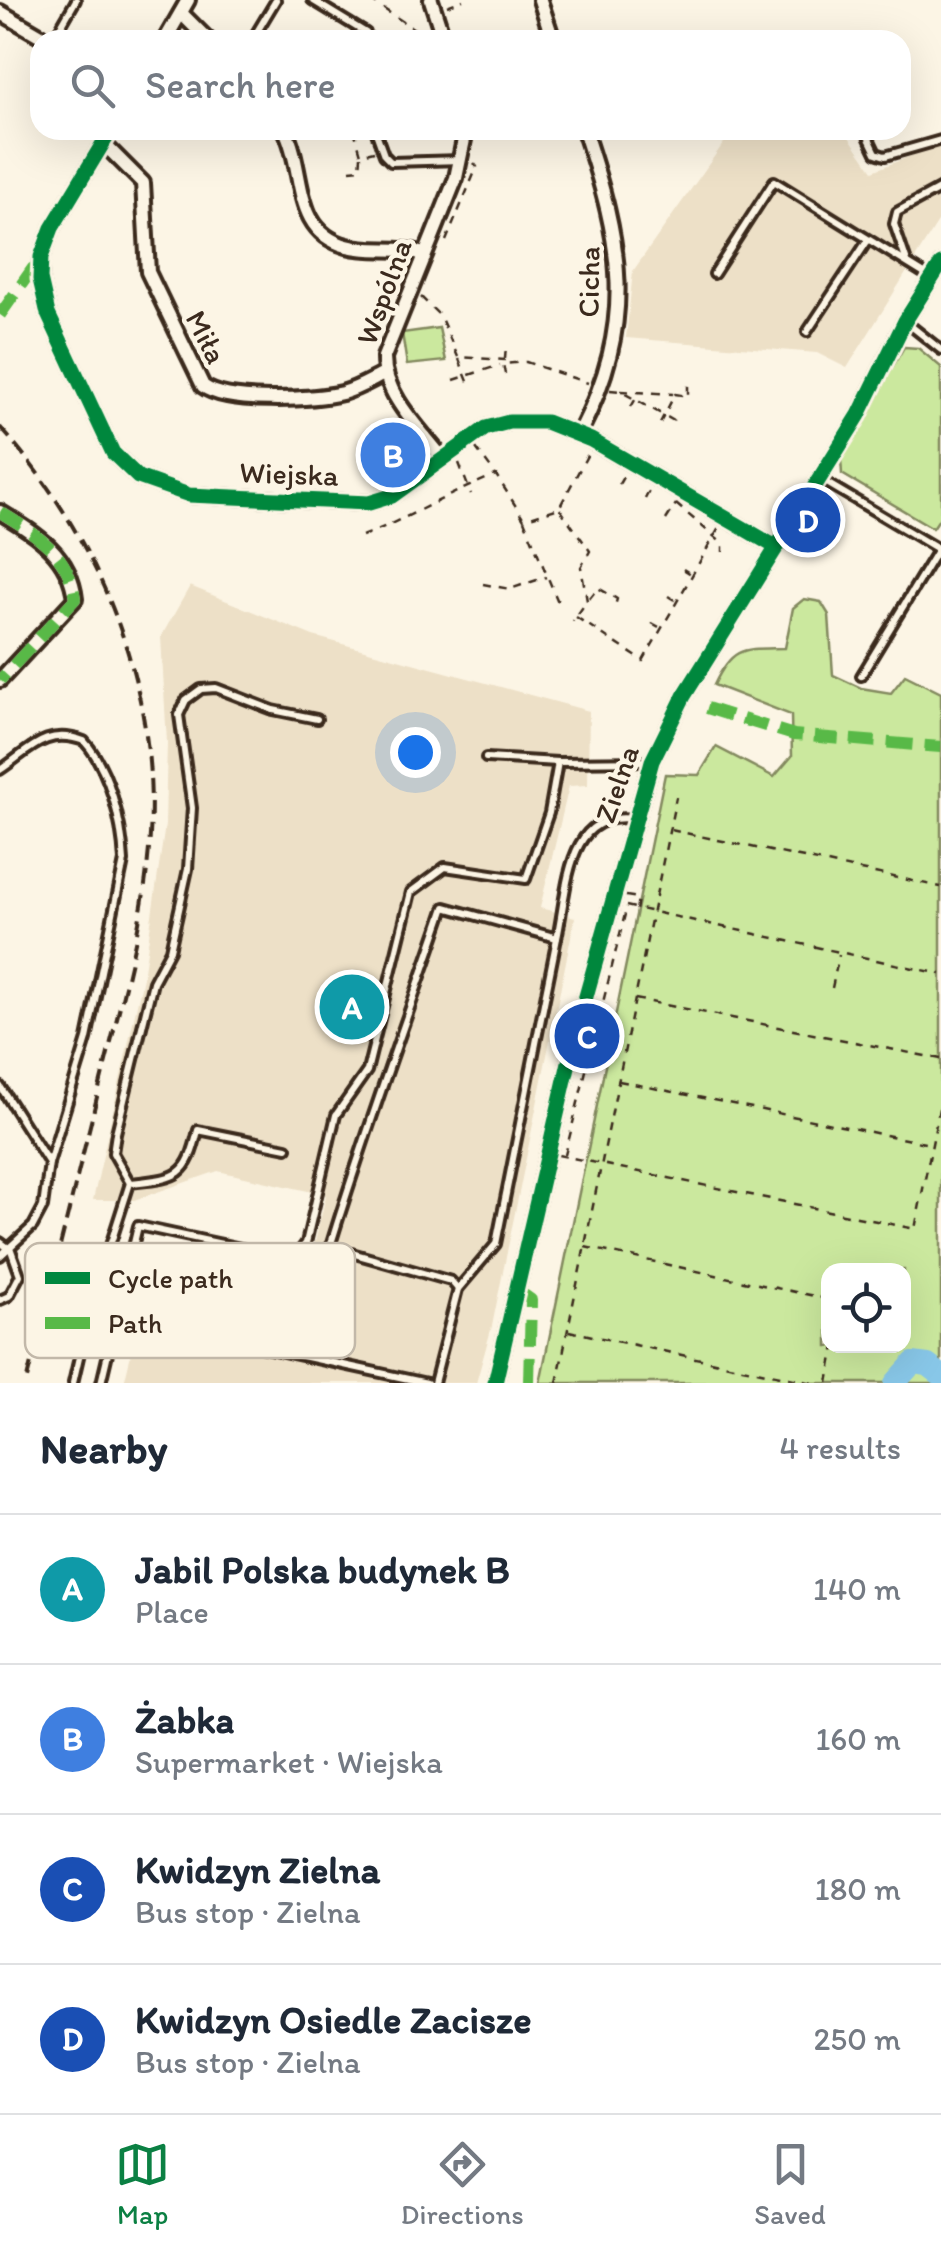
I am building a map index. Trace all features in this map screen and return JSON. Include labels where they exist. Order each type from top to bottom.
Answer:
[{"type":"street","points":[[170,30],[188,0]]},
{"type":"street","points":[[540,0],[550,30]]},
{"type":"street","points":[[435,1],[442,30]]},
{"type":"street","points":[[0,12],[32,30]]},
{"type":"street","points":[[180,13],[198,30]]},
{"type":"street","name":"Wiejska","points":[[105,140],[52,228],[41,257],[40,279],[48,314],[120,462],[152,484],[189,496],[357,504],[392,496],[450,458],[475,434],[509,422],[546,422],[594,441],[776,547]]},
{"type":"street","points":[[288,140],[304,206],[326,236],[354,248],[424,254]]},
{"type":"street","name":"Wspólna","points":[[450,458],[384,374],[390,332],[466,160],[466,140]]},
{"type":"street","name":"Cicha","points":[[578,434],[612,342],[619,265],[611,210],[587,140]]},
{"type":"street","name":"Miła","points":[[103,144],[143,183],[148,272],[203,386],[227,396],[323,397],[347,392],[384,374]]},
{"type":"street","name":"Zielna","points":[[495,1383],[547,1152],[633,819],[652,760],[684,696],[859,415],[905,322],[941,264]]},
{"type":"street","points":[[0,512],[59,554],[73,580],[75,600],[0,680]]},
{"type":"lane","points":[[56,30],[76,0]]},
{"type":"lane","points":[[258,30],[276,0]]},
{"type":"lane","points":[[312,0],[361,30]]},
{"type":"lane","points":[[378,140],[381,149],[398,164],[466,160]]},
{"type":"lane","points":[[870,140],[876,154],[885,156],[941,140]]},
{"type":"lane","points":[[714,274],[774,182],[932,278]]},
{"type":"lane","points":[[907,264],[894,224],[897,212],[941,188]]},
{"type":"lane","points":[[807,332],[868,240]]},
{"type":"lane","points":[[905,322],[941,350]]},
{"type":"lane","points":[[819,478],[940,547],[861,676]]},
{"type":"lane","points":[[111,1243],[130,1183],[113,1153],[116,1134],[152,982],[170,950],[188,869],[192,808],[179,715],[186,700],[201,689],[216,688],[273,710],[317,719]]},
{"type":"lane","points":[[0,770],[40,739],[53,734],[84,741],[106,781],[123,839],[124,861],[87,1039],[49,1163],[43,1207],[11,1250],[0,1256]]},
{"type":"lane","points":[[486,758],[558,762],[652,760]]},
{"type":"lane","points":[[306,1243],[336,1115],[367,1071],[411,892],[445,867],[526,879],[548,813],[558,762]]},
{"type":"lane","points":[[314,1358],[431,1383],[458,1289],[496,1244],[556,938],[580,838],[591,824],[616,816],[633,819]]},
{"type":"lane","points":[[332,1243],[376,1095],[392,1064],[445,907],[556,938]]},
{"type":"lane","points":[[0,1086],[49,1163]]},
{"type":"lane","points":[[130,1183],[174,1178],[187,1168],[198,1130],[287,1148]]},
{"type":"lane","points":[[134,1243],[138,1226],[218,1243]]},
{"type":"lane","points":[[0,1242],[11,1250],[20,1274],[10,1296],[0,1300]]},
{"type":"lane","points":[[355,1255],[451,1281],[458,1289]]},
{"type":"lane","points":[[73,1383],[79,1358]]},
{"type":"lane","points":[[101,1383],[107,1358]]},
{"type":"path","points":[[370,0],[416,30]]},
{"type":"path","points":[[380,6],[384,0]]},
{"type":"path","points":[[350,170],[360,168],[357,140]]},
{"type":"path","points":[[361,154],[381,149]]},
{"type":"path","points":[[438,248],[448,240],[478,168],[466,160]]},
{"type":"path","points":[[422,287],[417,297],[440,316],[469,384]]},
{"type":"path","points":[[505,374],[506,346]]},
{"type":"path","points":[[458,357],[526,362],[620,391],[688,396],[688,379]]},
{"type":"path","points":[[454,380],[504,362]]},
{"type":"path","points":[[595,385],[596,371]]},
{"type":"path","points":[[620,391],[674,421]]},
{"type":"path","points":[[631,407],[640,392]]},
{"type":"path","points":[[660,423],[675,394]]},
{"type":"path","points":[[514,520],[559,508],[594,441]]},
{"type":"path","points":[[450,458],[471,494]]},
{"type":"path","points":[[362,536],[416,515],[441,497],[496,476],[524,518],[558,602]]},
{"type":"path","points":[[565,496],[573,500]]},
{"type":"path","points":[[441,497],[443,503]]},
{"type":"path","points":[[666,520],[680,498]]},
{"type":"path","points":[[676,504],[723,544],[724,552]]},
{"type":"path","points":[[559,508],[590,551],[581,567],[587,601]]},
{"type":"path","points":[[416,515],[418,523]]},
{"type":"path","points":[[615,606],[617,599],[598,588],[575,619],[641,662],[722,522]]},
{"type":"path","points":[[386,526],[389,534]]},
{"type":"path","points":[[524,548],[534,544]]},
{"type":"path","points":[[682,569],[692,574]]},
{"type":"path","points":[[483,584],[510,589],[548,576]]},
{"type":"path","points":[[668,596],[678,601]]},
{"type":"path","points":[[652,622],[662,629]]},
{"type":"path","points":[[557,1383],[676,797]]},
{"type":"path","points":[[670,829],[941,887]]},
{"type":"path","points":[[565,1156],[626,909],[621,895],[638,898],[636,911]]},
{"type":"path","points":[[626,909],[941,974]]},
{"type":"path","points":[[832,988],[839,953]]},
{"type":"path","points":[[634,999],[941,1059]]},
{"type":"path","points":[[618,1081],[932,1144]]},
{"type":"path","points":[[547,1152],[915,1229],[941,1098]]},
{"type":"path","points":[[585,1247],[821,1298]]},
{"type":"path","points":[[568,1331],[813,1383]]},
{"type":"path","points":[[828,1383],[834,1353]]},
{"type":"shaded area","points":[[726,140],[851,140],[873,171],[941,144],[941,217],[847,368],[817,353],[626,338],[633,271]]},
{"type":"shaded area","points":[[190,586],[313,636],[589,711],[588,785],[569,786],[540,908],[575,917],[492,1326],[476,1383],[124,1383],[130,1358],[355,1358],[355,1243],[315,1243],[326,1195],[218,1171],[134,1200],[93,1200],[143,978],[165,825],[167,743],[161,637]]},
{"type":"green space","points":[[439,328],[446,361],[407,365],[402,333]]},
{"type":"green space","points":[[904,347],[918,348],[941,367],[941,516],[933,528],[842,474],[841,459]]},
{"type":"green space","points":[[804,599],[821,602],[829,615],[833,675],[861,688],[891,693],[905,675],[941,693],[941,1383],[540,1383],[665,774],[699,775],[716,747],[774,777],[792,756],[791,715],[714,685],[727,662],[741,652],[785,648],[793,608]]},
{"type":"waterway","points":[[895,1383],[913,1363],[928,1365],[941,1375]]},
{"type":"railway","points":[[0,427],[70,522],[97,573],[120,628],[147,741],[151,800],[145,887],[135,943],[61,1243]]},
{"type":"railway","points":[[26,1383],[32,1358]]},
{"type":"marked path","points":[[0,315],[33,268],[40,268]]},
{"type":"marked path","points":[[0,512],[38,537],[59,557],[75,599],[0,680]]},
{"type":"marked path","points":[[707,708],[794,735],[941,747]]},
{"type":"marked path","points":[[517,1290],[531,1300],[529,1383]]},
{"type":"cycle path","points":[[105,140],[52,228],[41,257],[40,279],[48,314],[113,453],[138,477],[189,495],[369,503],[392,496],[486,428],[509,422],[546,422],[591,440],[776,547]]},
{"type":"cycle path","points":[[495,1383],[576,1032],[652,761],[684,696],[859,415],[905,321],[941,264]]},
{"type":"place","name":"Żabka","points":[[393,455]]},
{"type":"place","name":"Kwidzyn Osiedle Zacisze","points":[[808,520]]},
{"type":"place","name":"Jabil Polska budynek B","points":[[352,1007]]},
{"type":"place","name":"Kwidzyn Zielna","points":[[587,1036]]}]
